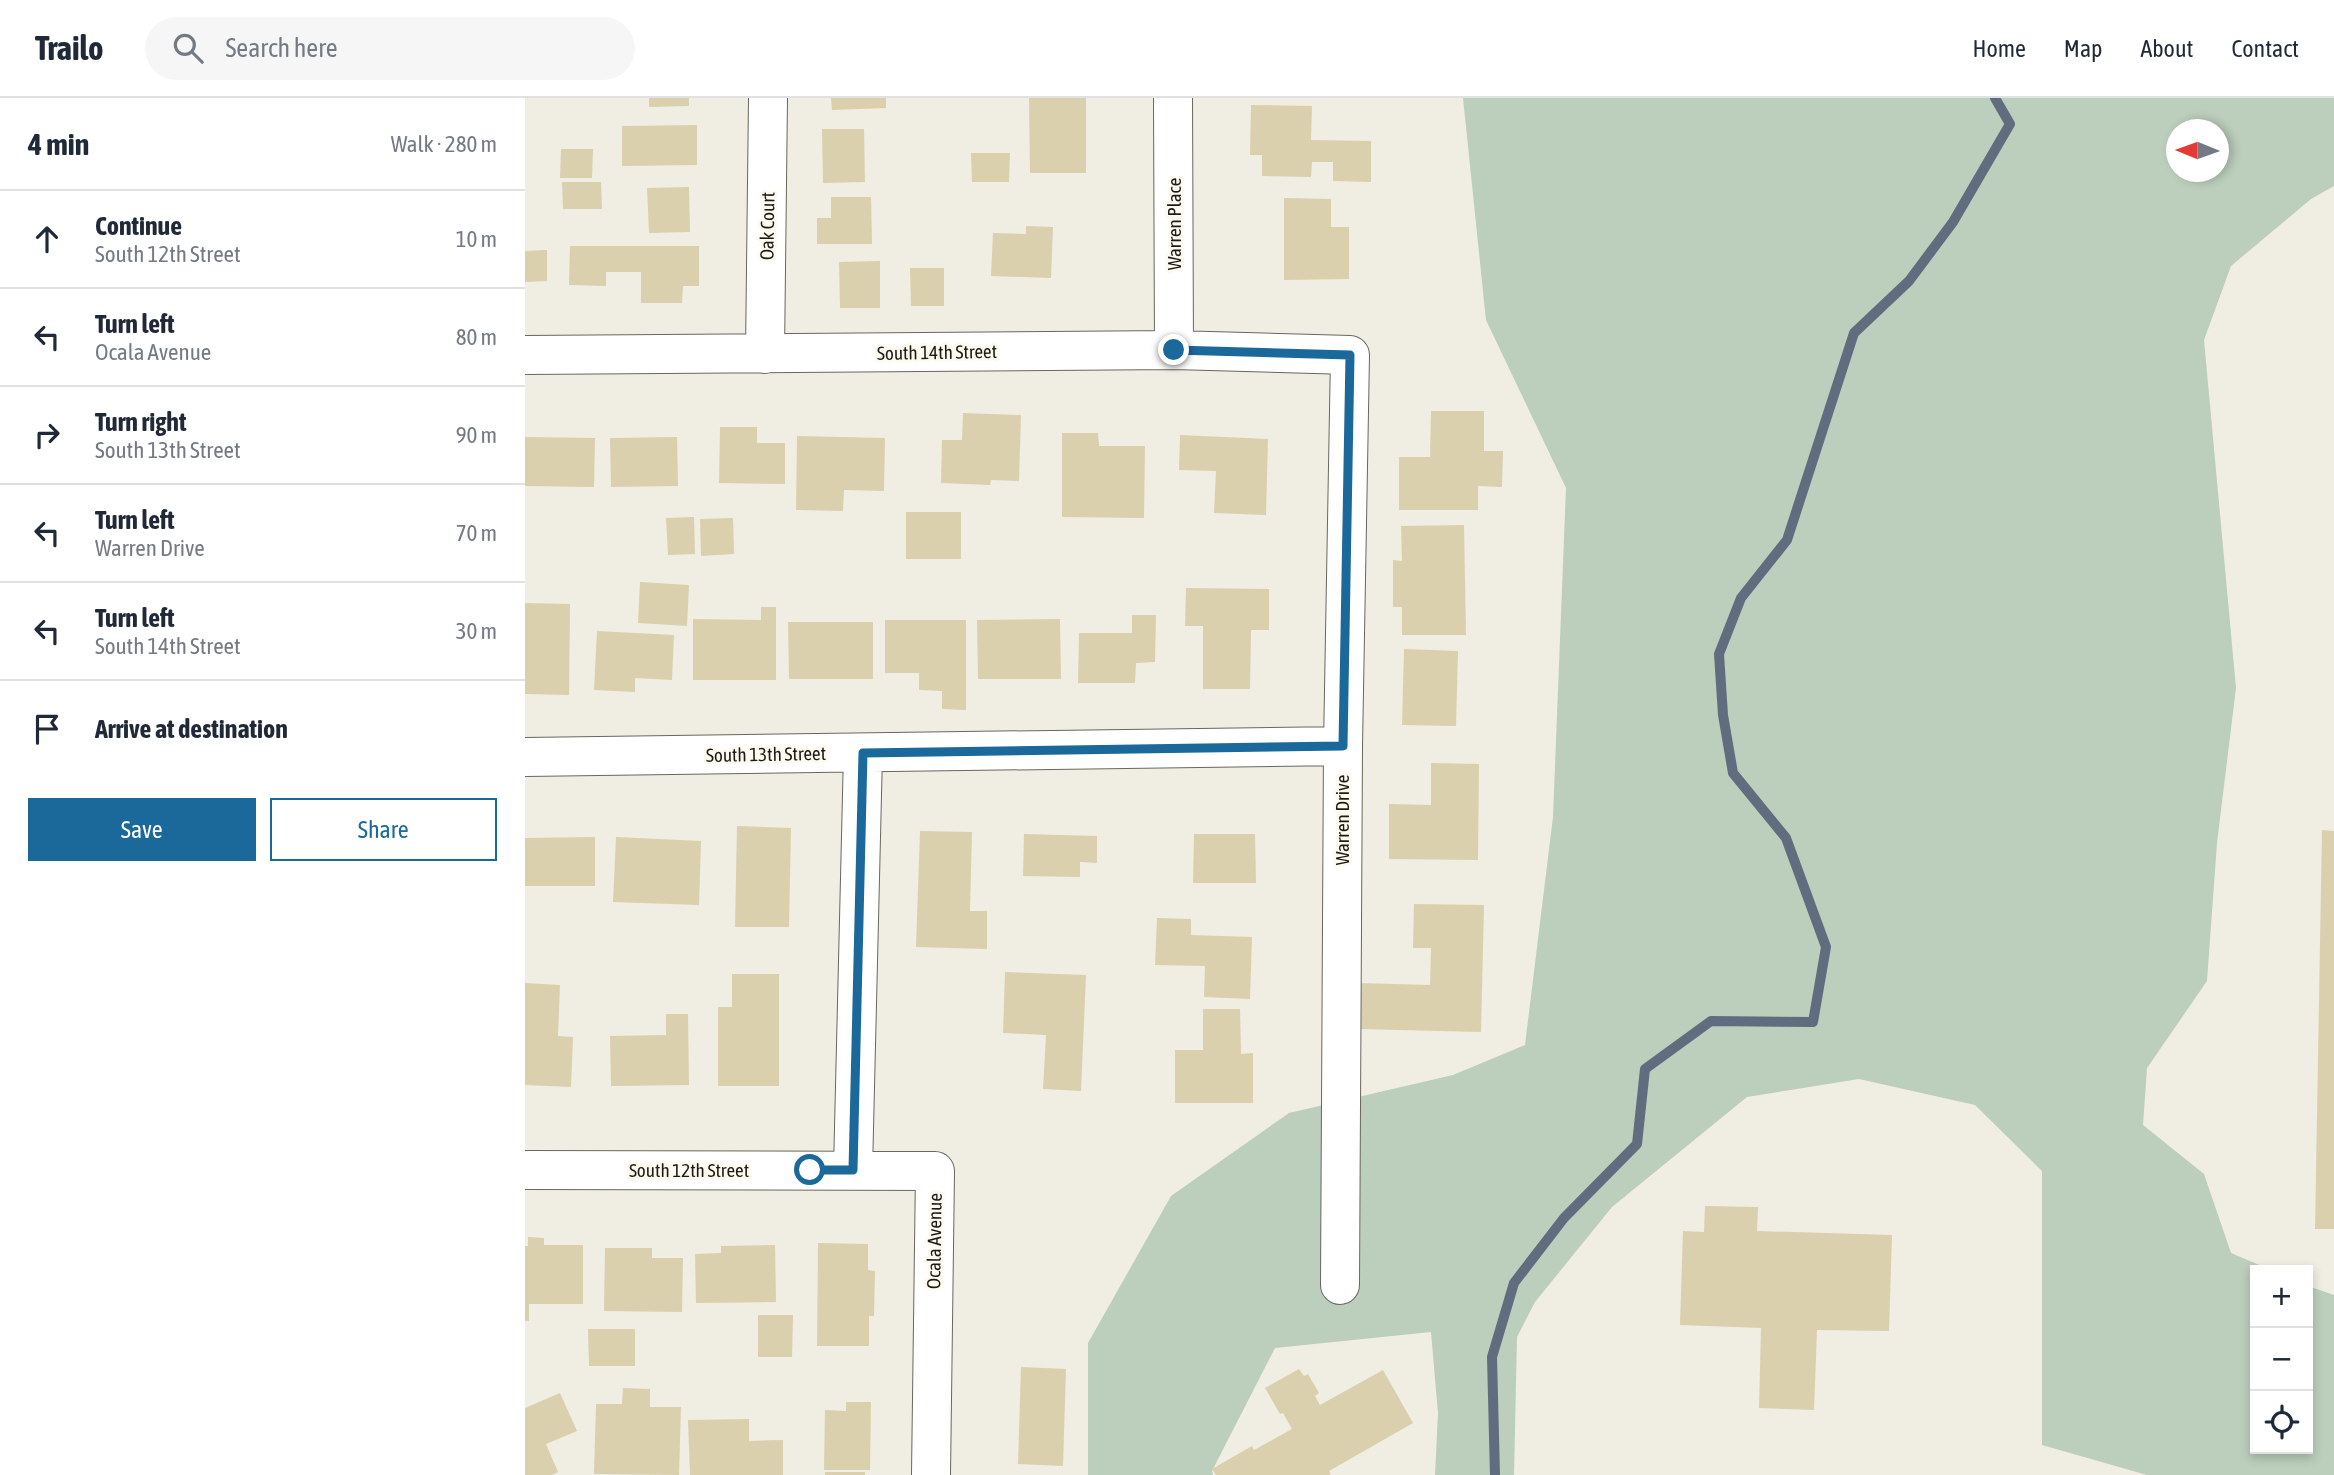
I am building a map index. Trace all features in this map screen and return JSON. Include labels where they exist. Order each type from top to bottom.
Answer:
[{"type":"street","name":"Oak Court","points":[[765,354],[768,98]]},
{"type":"street","name":"Warren Place","points":[[1173,98],[1174,350]]},
{"type":"street","name":"South 14th Street","points":[[525,355],[1174,350],[1350,355]]},
{"type":"street","name":"Warren Drive","points":[[1340,1285],[1343,746],[1350,355]]},
{"type":"street","name":"South 13th Street","points":[[525,757],[1343,746]]},
{"type":"street","points":[[853,1170],[863,753]]},
{"type":"street","name":"South 12th Street","points":[[525,1170],[853,1170]]},
{"type":"street","name":"Ocala Avenue","points":[[853,1170],[935,1171],[931,1475]]},
{"type":"green space","points":[[1463,98],[2334,98],[2334,186],[2311,199],[2231,266],[2204,340],[2236,688],[2217,843],[2207,981],[2147,1068],[2143,1125],[2204,1174],[2231,1253],[2259,1265],[2250,1265],[2250,1454],[2313,1454],[2313,1288],[2334,1295],[2334,1475],[2147,1475],[2042,1445],[2042,1171],[1975,1105],[1859,1079],[1747,1097],[1612,1207],[1535,1302],[1517,1337],[1514,1475],[1435,1475],[1438,1413],[1431,1332],[1275,1348],[1212,1471],[1213,1475],[1088,1475],[1088,1343],[1171,1196],[1289,1113],[1453,1075],[1525,1045],[1553,817],[1566,488],[1486,320]]},
{"type":"building","points":[[649,98],[689,98],[689,106],[649,107]]},
{"type":"building","points":[[831,98],[886,98],[886,108],[832,110]]},
{"type":"building","points":[[1029,98],[1086,98],[1086,173],[1030,173]]},
{"type":"building","points":[[1251,105],[1312,106],[1311,140],[1371,141],[1371,182],[1333,181],[1333,162],[1312,162],[1311,177],[1262,176],[1262,155],[1250,155]]},
{"type":"building","points":[[697,125],[697,165],[622,166],[622,126]]},
{"type":"building","points":[[822,129],[864,129],[865,182],[823,183]]},
{"type":"building","points":[[561,149],[593,149],[592,178],[560,178]]},
{"type":"building","points":[[971,153],[1010,153],[1009,182],[972,182]]},
{"type":"building","points":[[562,182],[601,182],[602,209],[563,209]]},
{"type":"building","points":[[689,187],[690,232],[649,233],[647,188]]},
{"type":"building","points":[[831,197],[871,197],[872,244],[817,244],[817,218],[831,218]]},
{"type":"building","points":[[1284,198],[1331,199],[1331,227],[1349,227],[1349,279],[1284,280]]},
{"type":"building","points":[[1026,226],[1053,227],[1051,278],[991,276],[993,233],[1026,234]]},
{"type":"building","points":[[570,246],[699,246],[699,286],[683,286],[682,303],[641,303],[641,272],[606,272],[606,286],[569,285]]},
{"type":"building","points":[[547,250],[547,281],[525,282],[525,251]]},
{"type":"building","points":[[880,261],[880,308],[840,308],[839,262]]},
{"type":"building","points":[[910,268],[944,268],[944,306],[911,306]]},
{"type":"building","points":[[1431,411],[1484,411],[1484,451],[1503,451],[1502,487],[1478,486],[1478,510],[1399,510],[1399,457],[1430,457]]},
{"type":"building","points":[[963,413],[1021,415],[1019,481],[991,480],[990,485],[941,483],[942,440],[962,440]]},
{"type":"building","points":[[720,427],[757,427],[757,443],[785,443],[785,484],[719,483]]},
{"type":"building","points":[[1062,433],[1098,433],[1099,446],[1145,446],[1144,518],[1062,517]]},
{"type":"building","points":[[1180,435],[1268,439],[1266,515],[1214,513],[1216,471],[1179,470]]},
{"type":"building","points":[[797,436],[885,438],[884,491],[844,490],[843,511],[796,510]]},
{"type":"building","points":[[525,437],[595,438],[594,487],[525,486]]},
{"type":"building","points":[[677,437],[678,486],[611,487],[610,438]]},
{"type":"building","points":[[906,512],[961,512],[961,559],[906,559]]},
{"type":"building","points":[[694,517],[695,554],[668,555],[666,518]]},
{"type":"building","points":[[733,518],[734,554],[701,556],[700,519]]},
{"type":"building","points":[[1464,525],[1466,635],[1402,635],[1402,607],[1393,607],[1393,560],[1402,561],[1401,526]]},
{"type":"building","points":[[640,582],[689,585],[687,626],[638,623]]},
{"type":"building","points":[[1186,588],[1269,589],[1269,630],[1251,630],[1250,689],[1203,689],[1203,626],[1185,626]]},
{"type":"building","points":[[525,603],[570,604],[569,695],[525,694]]},
{"type":"building","points":[[761,607],[776,607],[776,680],[693,680],[693,619],[761,620]]},
{"type":"building","points":[[1132,615],[1156,615],[1155,662],[1136,663],[1135,683],[1078,683],[1079,633],[1132,633]]},
{"type":"building","points":[[1060,619],[1061,679],[978,679],[977,620]]},
{"type":"building","points":[[885,620],[966,620],[966,710],[942,709],[942,691],[919,690],[919,673],[885,673]]},
{"type":"building","points":[[788,622],[873,622],[873,679],[789,679]]},
{"type":"building","points":[[597,631],[674,635],[672,680],[635,678],[635,692],[594,690]]},
{"type":"building","points":[[1404,649],[1458,651],[1456,726],[1402,725]]},
{"type":"building","points":[[1431,763],[1479,764],[1478,860],[1389,859],[1389,804],[1431,805]]},
{"type":"building","points":[[737,826],[791,828],[789,927],[735,927]]},
{"type":"building","points":[[2322,830],[2334,831],[2334,1229],[2315,1229]]},
{"type":"building","points":[[920,831],[972,832],[970,911],[987,911],[987,949],[916,947]]},
{"type":"building","points":[[1024,834],[1097,836],[1097,863],[1080,862],[1080,877],[1023,876]]},
{"type":"building","points":[[1194,834],[1255,834],[1256,883],[1193,883]]},
{"type":"building","points":[[595,837],[595,886],[525,886],[525,838]]},
{"type":"building","points":[[616,837],[701,841],[699,905],[613,902]]},
{"type":"building","points":[[1414,904],[1484,905],[1481,1032],[1358,1029],[1358,983],[1430,985],[1431,948],[1413,948]]},
{"type":"building","points":[[1157,918],[1191,919],[1191,935],[1252,937],[1250,999],[1204,997],[1205,966],[1155,965]]},
{"type":"building","points":[[1005,972],[1086,975],[1081,1091],[1043,1089],[1046,1035],[1003,1033]]},
{"type":"building","points":[[732,974],[779,974],[779,1086],[718,1086],[718,1007],[732,1007]]},
{"type":"building","points":[[525,983],[560,985],[558,1036],[573,1037],[571,1087],[525,1085]]},
{"type":"building","points":[[1203,1009],[1240,1009],[1241,1054],[1253,1053],[1253,1103],[1175,1103],[1175,1050],[1203,1050]]},
{"type":"building","points":[[666,1014],[688,1014],[689,1085],[611,1086],[610,1036],[666,1035]]},
{"type":"building","points":[[1705,1206],[1758,1207],[1757,1231],[1892,1235],[1889,1331],[1817,1330],[1814,1410],[1759,1408],[1761,1328],[1680,1325],[1683,1231],[1704,1232]]},
{"type":"building","points":[[528,1237],[544,1238],[544,1245],[583,1245],[583,1304],[529,1304],[529,1321],[525,1321],[525,1246],[528,1246]]},
{"type":"building","points":[[818,1243],[868,1244],[868,1270],[875,1271],[874,1316],[869,1316],[869,1346],[817,1346]]},
{"type":"building","points":[[775,1245],[776,1302],[696,1303],[695,1254],[721,1253],[721,1246]]},
{"type":"building","points":[[605,1248],[652,1248],[652,1258],[683,1258],[682,1312],[604,1311]]},
{"type":"building","points":[[758,1315],[793,1315],[792,1357],[758,1357]]},
{"type":"building","points":[[588,1329],[635,1329],[635,1366],[589,1366]]},
{"type":"building","points":[[1021,1367],[1066,1369],[1063,1466],[1018,1464]]},
{"type":"building","points":[[1299,1369],[1304,1376],[1308,1374],[1319,1393],[1315,1396],[1320,1405],[1383,1370],[1413,1423],[1329,1471],[1331,1475],[1216,1475],[1212,1469],[1252,1446],[1254,1450],[1292,1429],[1265,1388]]},
{"type":"building","points":[[623,1388],[650,1389],[650,1407],[681,1407],[679,1475],[594,1474],[596,1404],[622,1404]]},
{"type":"building","points":[[560,1393],[577,1431],[546,1444],[558,1472],[552,1475],[525,1475],[525,1408]]},
{"type":"building","points":[[846,1402],[871,1402],[870,1470],[824,1470],[825,1410],[846,1411]]},
{"type":"building","points":[[749,1419],[749,1441],[783,1440],[783,1475],[690,1475],[688,1420]]},
{"type":"building","points":[[825,1472],[865,1472],[865,1475],[825,1475]]},
{"type":"waterway","points":[[1495,1475],[1492,1357],[1514,1283],[1564,1218],[1637,1144],[1645,1069],[1711,1021],[1813,1022],[1826,947],[1786,838],[1733,773],[1723,715],[1719,654],[1741,598],[1787,540],[1854,333],[1909,281],[1953,222],[2010,124],[1995,98]]},
{"type":"route","points":[[810,1170],[853,1170],[863,753],[1343,746],[1350,355],[1174,350]]}]
